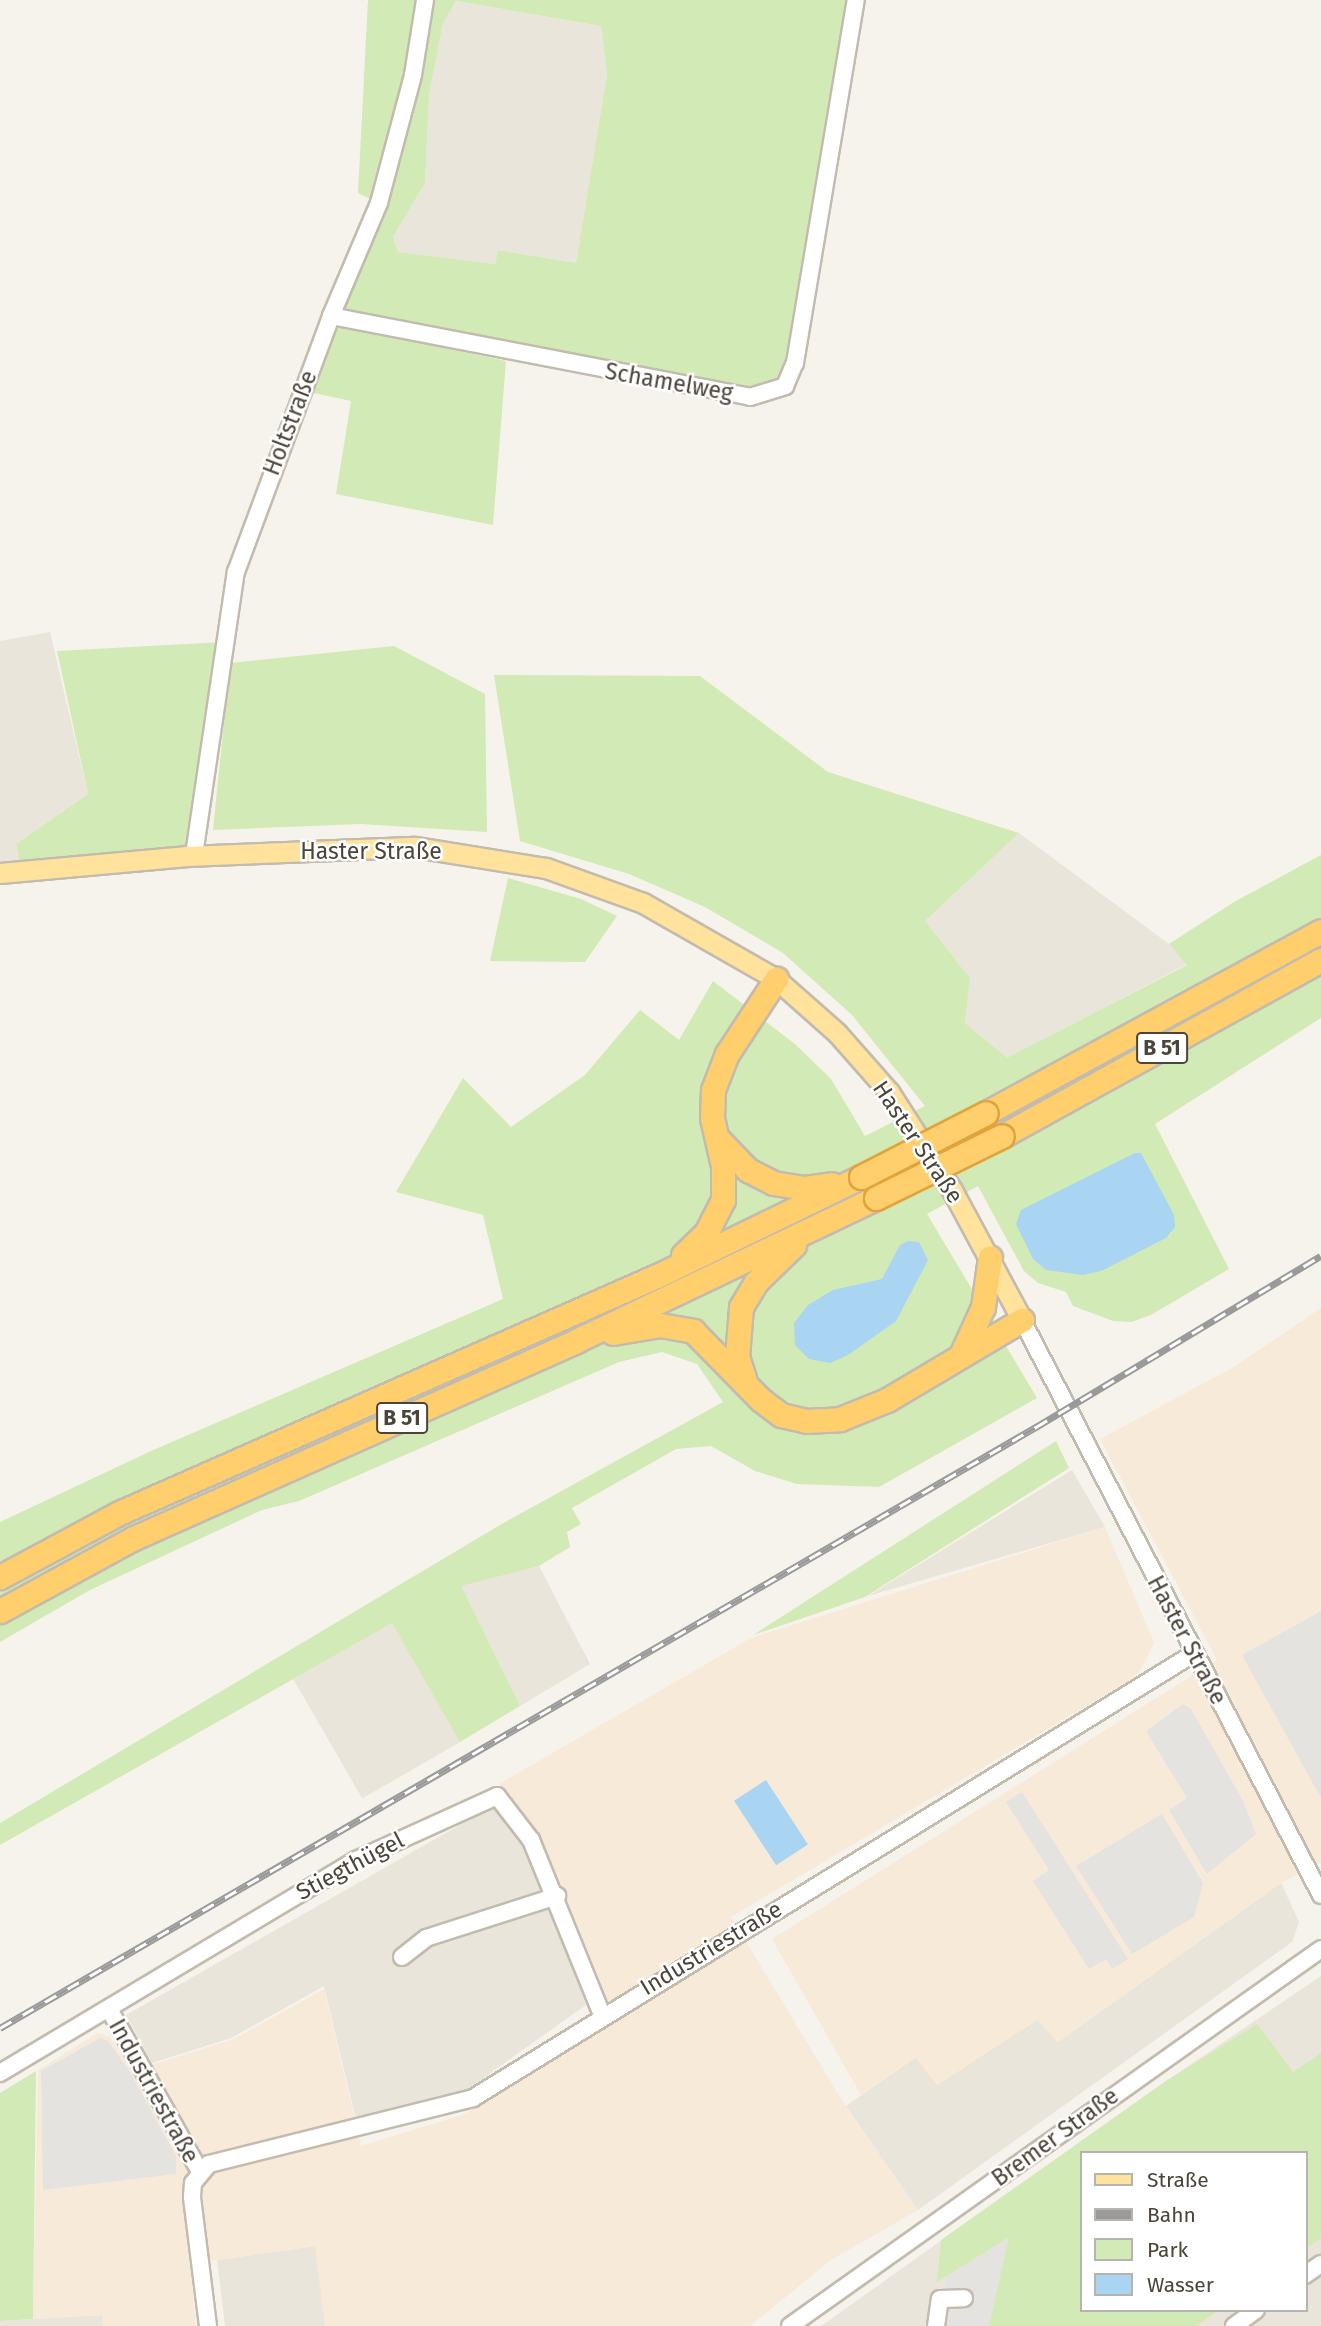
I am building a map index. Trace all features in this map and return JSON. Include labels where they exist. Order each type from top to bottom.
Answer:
[{"type":"highway","name":"B 51","points":[[0,1577],[119,1513],[659,1275],[861,1177],[986,1113],[1321,931]]},
{"type":"highway","name":"B 51","points":[[0,1611],[134,1538],[576,1341],[805,1234],[1002,1136],[1321,960]]},
{"type":"highway","points":[[659,1275],[696,1243],[716,1219],[723,1200],[723,1166],[716,1135],[713,1090],[727,1054],[776,979]]},
{"type":"highway","points":[[716,1135],[729,1155],[773,1183],[805,1188],[861,1177]]},
{"type":"highway","points":[[746,1384],[737,1357],[741,1307],[756,1282],[805,1234]]},
{"type":"highway","points":[[960,1357],[983,1307],[990,1257]]},
{"type":"highway","points":[[576,1341],[660,1325],[693,1331],[781,1415],[806,1421],[840,1419],[887,1400],[1022,1320]]},
{"type":"main road","name":"Haster Straße","points":[[0,873],[194,855],[415,847],[535,866],[643,903],[776,979],[837,1032],[889,1092],[990,1257],[1022,1320]]},
{"type":"street","name":"Holtstraße","points":[[194,855],[236,572],[331,316],[379,203],[413,75],[425,0]]},
{"type":"street","name":"Schamelweg","points":[[331,316],[750,397],[785,386],[795,363],[856,0]]},
{"type":"street","name":"Haster Straße","points":[[1022,1320],[1193,1654],[1321,1895]]},
{"type":"street","name":"Industriestraße","points":[[208,2326],[192,2197],[200,2172],[226,2159],[473,2098],[602,2015],[1193,1654]]},
{"type":"street","name":"Stiegthügel","points":[[0,2073],[356,1860],[497,1796],[531,1840],[557,1896],[602,2015]]},
{"type":"street","points":[[402,1957],[426,1938],[557,1896]]},
{"type":"street","name":"Bremer Straße","points":[[790,2326],[1321,1949]]},
{"type":"street","name":"Industriestraße","points":[[108,2009],[200,2172]]},
{"type":"street","points":[[936,2326],[940,2299],[964,2298]]},
{"type":"street","points":[[1234,2326],[1253,2312]]},
{"type":"shaded area","points":[[456,1],[601,26],[607,74],[576,263],[498,250],[495,264],[398,252],[393,237],[425,183],[429,95],[443,23]]},
{"type":"shaded area","points":[[50,632],[88,794],[16,844],[23,882],[0,884],[0,641]]},
{"type":"shaded area","points":[[1019,833],[1169,944],[1187,964],[1007,1059],[965,1023],[970,978],[925,921]]},
{"type":"shaded area","points":[[1321,1308],[1321,1862],[1281,1883],[1058,2042],[1037,2020],[937,2085],[915,2057],[861,2095],[772,1939],[1217,1660],[1100,1439],[1232,1368]]},
{"type":"shaded area","points":[[1072,1470],[1105,1527],[868,1596]]},
{"type":"shaded area","points":[[1105,1527],[1154,1643],[1141,1669],[1128,1681],[731,1917],[845,2105],[918,2210],[831,2260],[750,2326],[325,2326],[315,2246],[190,2264],[196,2326],[103,2326],[102,2315],[33,2319],[38,2070],[98,2033],[110,2037],[132,2071],[234,2039],[324,1989],[361,2146],[465,2114],[616,2020],[546,1848],[499,1784],[751,1638]]},
{"type":"shaded area","points":[[539,1566],[590,1664],[520,1706],[460,1586]]},
{"type":"shaded area","points":[[1321,1611],[1321,1798],[1242,1655]]},
{"type":"shaded area","points":[[392,1622],[461,1742],[362,1799],[293,1679]]},
{"type":"shaded area","points":[[1183,1704],[1191,1709],[1243,1801],[1256,1834],[1207,1874],[1169,1810],[1187,1798],[1146,1731]]},
{"type":"shaded area","points":[[1022,1792],[1128,1959],[1112,1969],[1106,1959],[1089,1969],[1033,1881],[1049,1870],[1006,1802]]},
{"type":"shaded area","points":[[495,1805],[524,1843],[586,2005],[468,2089],[424,2106],[356,2120],[324,1986],[231,2038],[152,2063],[126,2015]]},
{"type":"shaded area","points":[[1162,1814],[1203,1883],[1194,1917],[1132,1954],[1076,1866]]},
{"type":"shaded area","points":[[1281,1883],[1299,1922],[1292,1942],[918,2210],[846,2106],[916,2057],[937,2085],[1038,2019],[1058,2042]]},
{"type":"shaded area","points":[[1321,1976],[1321,2326],[821,2326],[1166,2081]]},
{"type":"shaded area","points":[[100,2038],[108,2041],[130,2072],[176,2156],[176,2174],[43,2190],[41,2071]]},
{"type":"shaded area","points":[[1009,2237],[989,2326],[941,2326],[947,2276]]},
{"type":"shaded area","points":[[316,2246],[325,2326],[225,2326],[217,2260]]},
{"type":"shaded area","points":[[103,2315],[103,2326],[0,2326],[0,2321]]},
{"type":"green space","points":[[368,0],[856,0],[785,386],[750,397],[331,316],[379,203],[358,193]],"holes":[[[456,1],[601,26],[607,74],[576,263],[498,250],[495,264],[398,252],[393,237],[425,183],[429,95],[443,23]]]},
{"type":"green space","points":[[335,325],[506,361],[493,525],[336,494],[351,401],[309,392]]},
{"type":"green space","points":[[223,642],[194,868],[23,882],[16,844],[88,794],[57,651]]},
{"type":"green space","points":[[394,646],[485,694],[487,832],[361,824],[213,830],[230,663]]},
{"type":"green space","points":[[494,675],[700,676],[828,772],[1019,833],[925,921],[970,978],[965,1023],[1007,1058],[1187,965],[1169,944],[1234,902],[1321,855],[1321,1018],[1155,1124],[1229,1269],[1151,1315],[1131,1322],[1113,1321],[1073,1306],[1066,1292],[1038,1283],[1024,1271],[978,1186],[927,1214],[1037,1398],[879,1487],[797,1484],[755,1471],[711,1446],[676,1449],[572,1508],[581,1524],[567,1532],[570,1547],[539,1566],[461,1586],[520,1706],[460,1742],[392,1623],[0,1845],[0,1823],[500,1525],[723,1402],[697,1364],[662,1352],[619,1362],[299,1501],[262,1510],[90,1590],[0,1642],[0,1522],[151,1451],[503,1299],[483,1215],[396,1192],[463,1078],[511,1127],[585,1075],[640,1010],[679,1040],[713,981],[795,1044],[831,1079],[865,1136],[925,1106],[852,1015],[783,953],[705,907],[629,874],[520,841]]},
{"type":"green space","points":[[508,878],[581,899],[617,916],[585,962],[490,961]]},
{"type":"green space","points":[[1056,1441],[1069,1468],[865,1597],[753,1635]]},
{"type":"green space","points":[[1257,2024],[1293,2072],[1321,2053],[1321,2238],[1307,2248],[1307,2151],[1080,2151],[1080,2312],[1216,2312],[1196,2326],[989,2326],[1008,2238],[937,2282],[941,2240],[1166,2081]]},
{"type":"green space","points":[[36,2071],[33,2319],[0,2321],[0,2093]]},
{"type":"water","points":[[1135,1153],[1141,1153],[1174,1215],[1175,1227],[1166,1238],[1101,1271],[1083,1275],[1046,1270],[1033,1259],[1016,1224],[1021,1210]]},
{"type":"water","points":[[908,1241],[919,1242],[928,1260],[896,1321],[848,1355],[830,1363],[809,1359],[795,1345],[794,1323],[808,1305],[833,1290],[882,1279],[900,1245]]},
{"type":"water","points":[[766,1780],[808,1845],[776,1865],[734,1801]]},
{"type":"railway","points":[[0,2028],[1036,1427],[1321,1256]]}]
